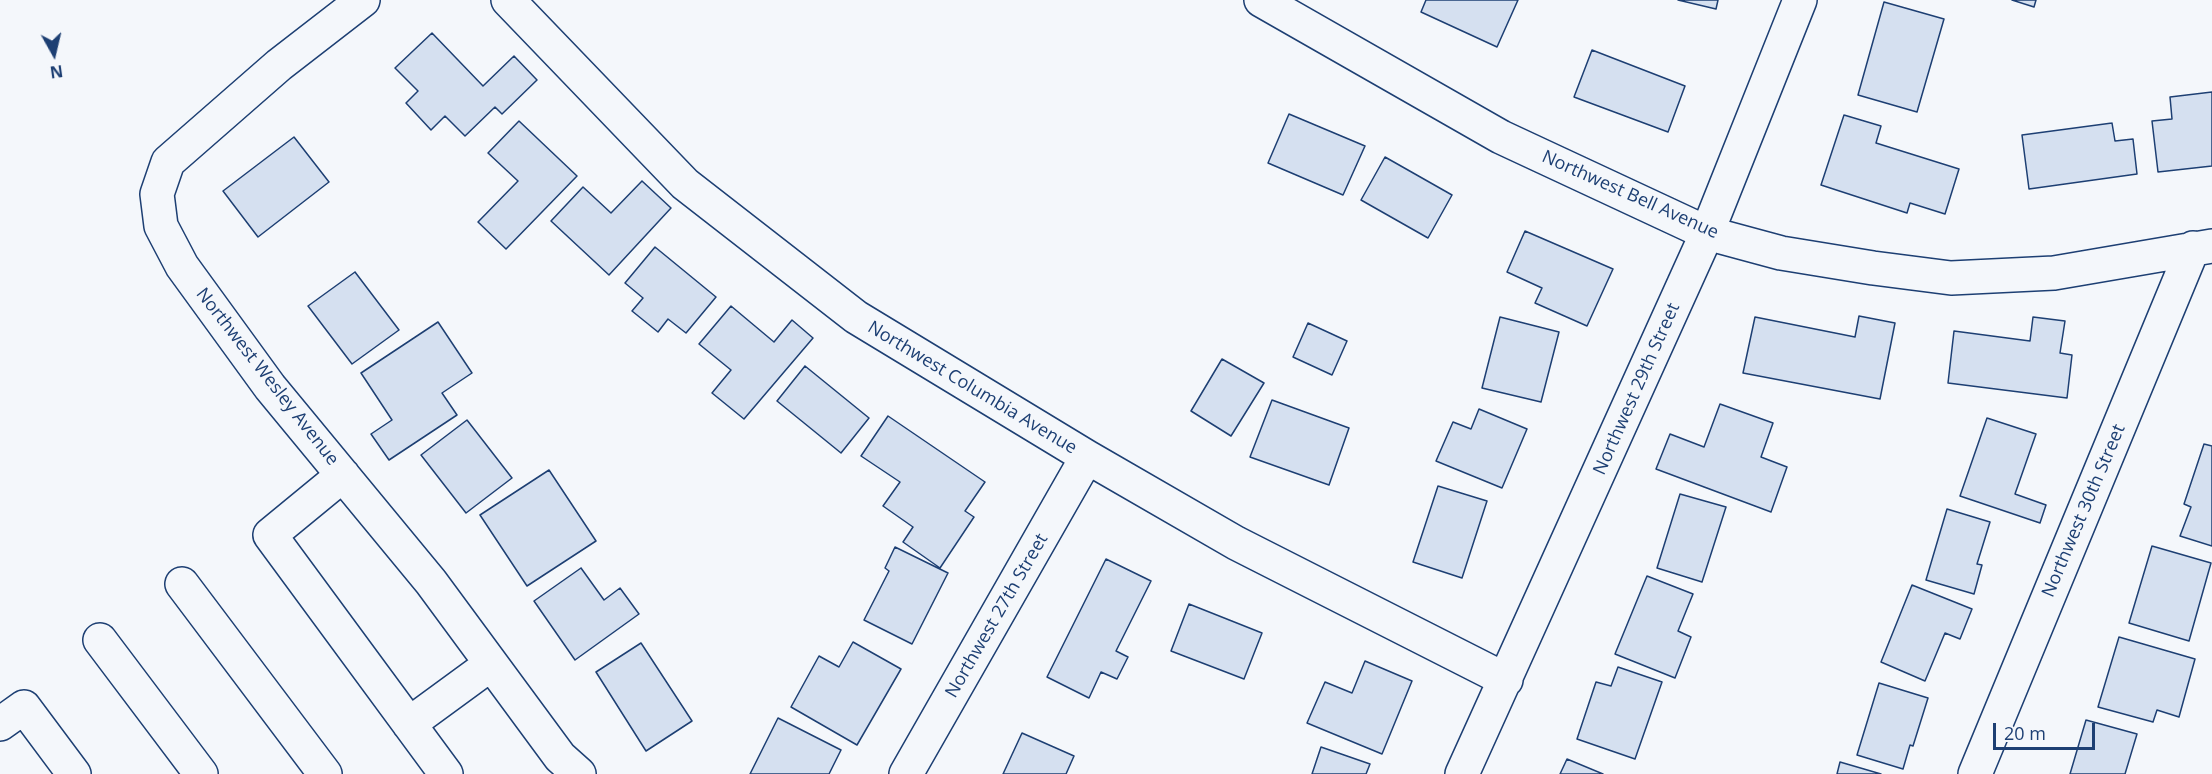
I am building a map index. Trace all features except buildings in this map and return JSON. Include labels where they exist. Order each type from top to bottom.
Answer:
[{"type":"street","name":"Northwest Wesley Avenue","points":[[363,0],[279,65],[168,162],[157,194],[161,226],[182,266],[270,387],[431,582],[560,757],[579,774]]},
{"type":"street","name":"Northwest Columbia Avenue","points":[[508,0],[685,184],[856,317],[1087,457],[1236,543],[1506,680]]},
{"type":"street","name":"Northwest Bell Avenue","points":[[1261,0],[1501,137],[1707,233],[1781,253],[1951,278],[2054,273],[2203,247]]},
{"type":"street","name":"Northwest 29th Street","points":[[1462,774],[1707,233],[1800,0]]},
{"type":"street","name":"Northwest 30th Street","points":[[1975,774],[2203,247]]},
{"type":"street","name":"Northwest 27th Street","points":[[906,774],[1087,457]]},
{"type":"street","points":[[343,475],[270,535],[446,774]]},
{"type":"street","points":[[182,584],[325,774]]},
{"type":"street","points":[[100,640],[201,774]]},
{"type":"street","points":[[409,724],[492,664]]},
{"type":"street","points":[[0,724],[24,706],[74,774]]}]
